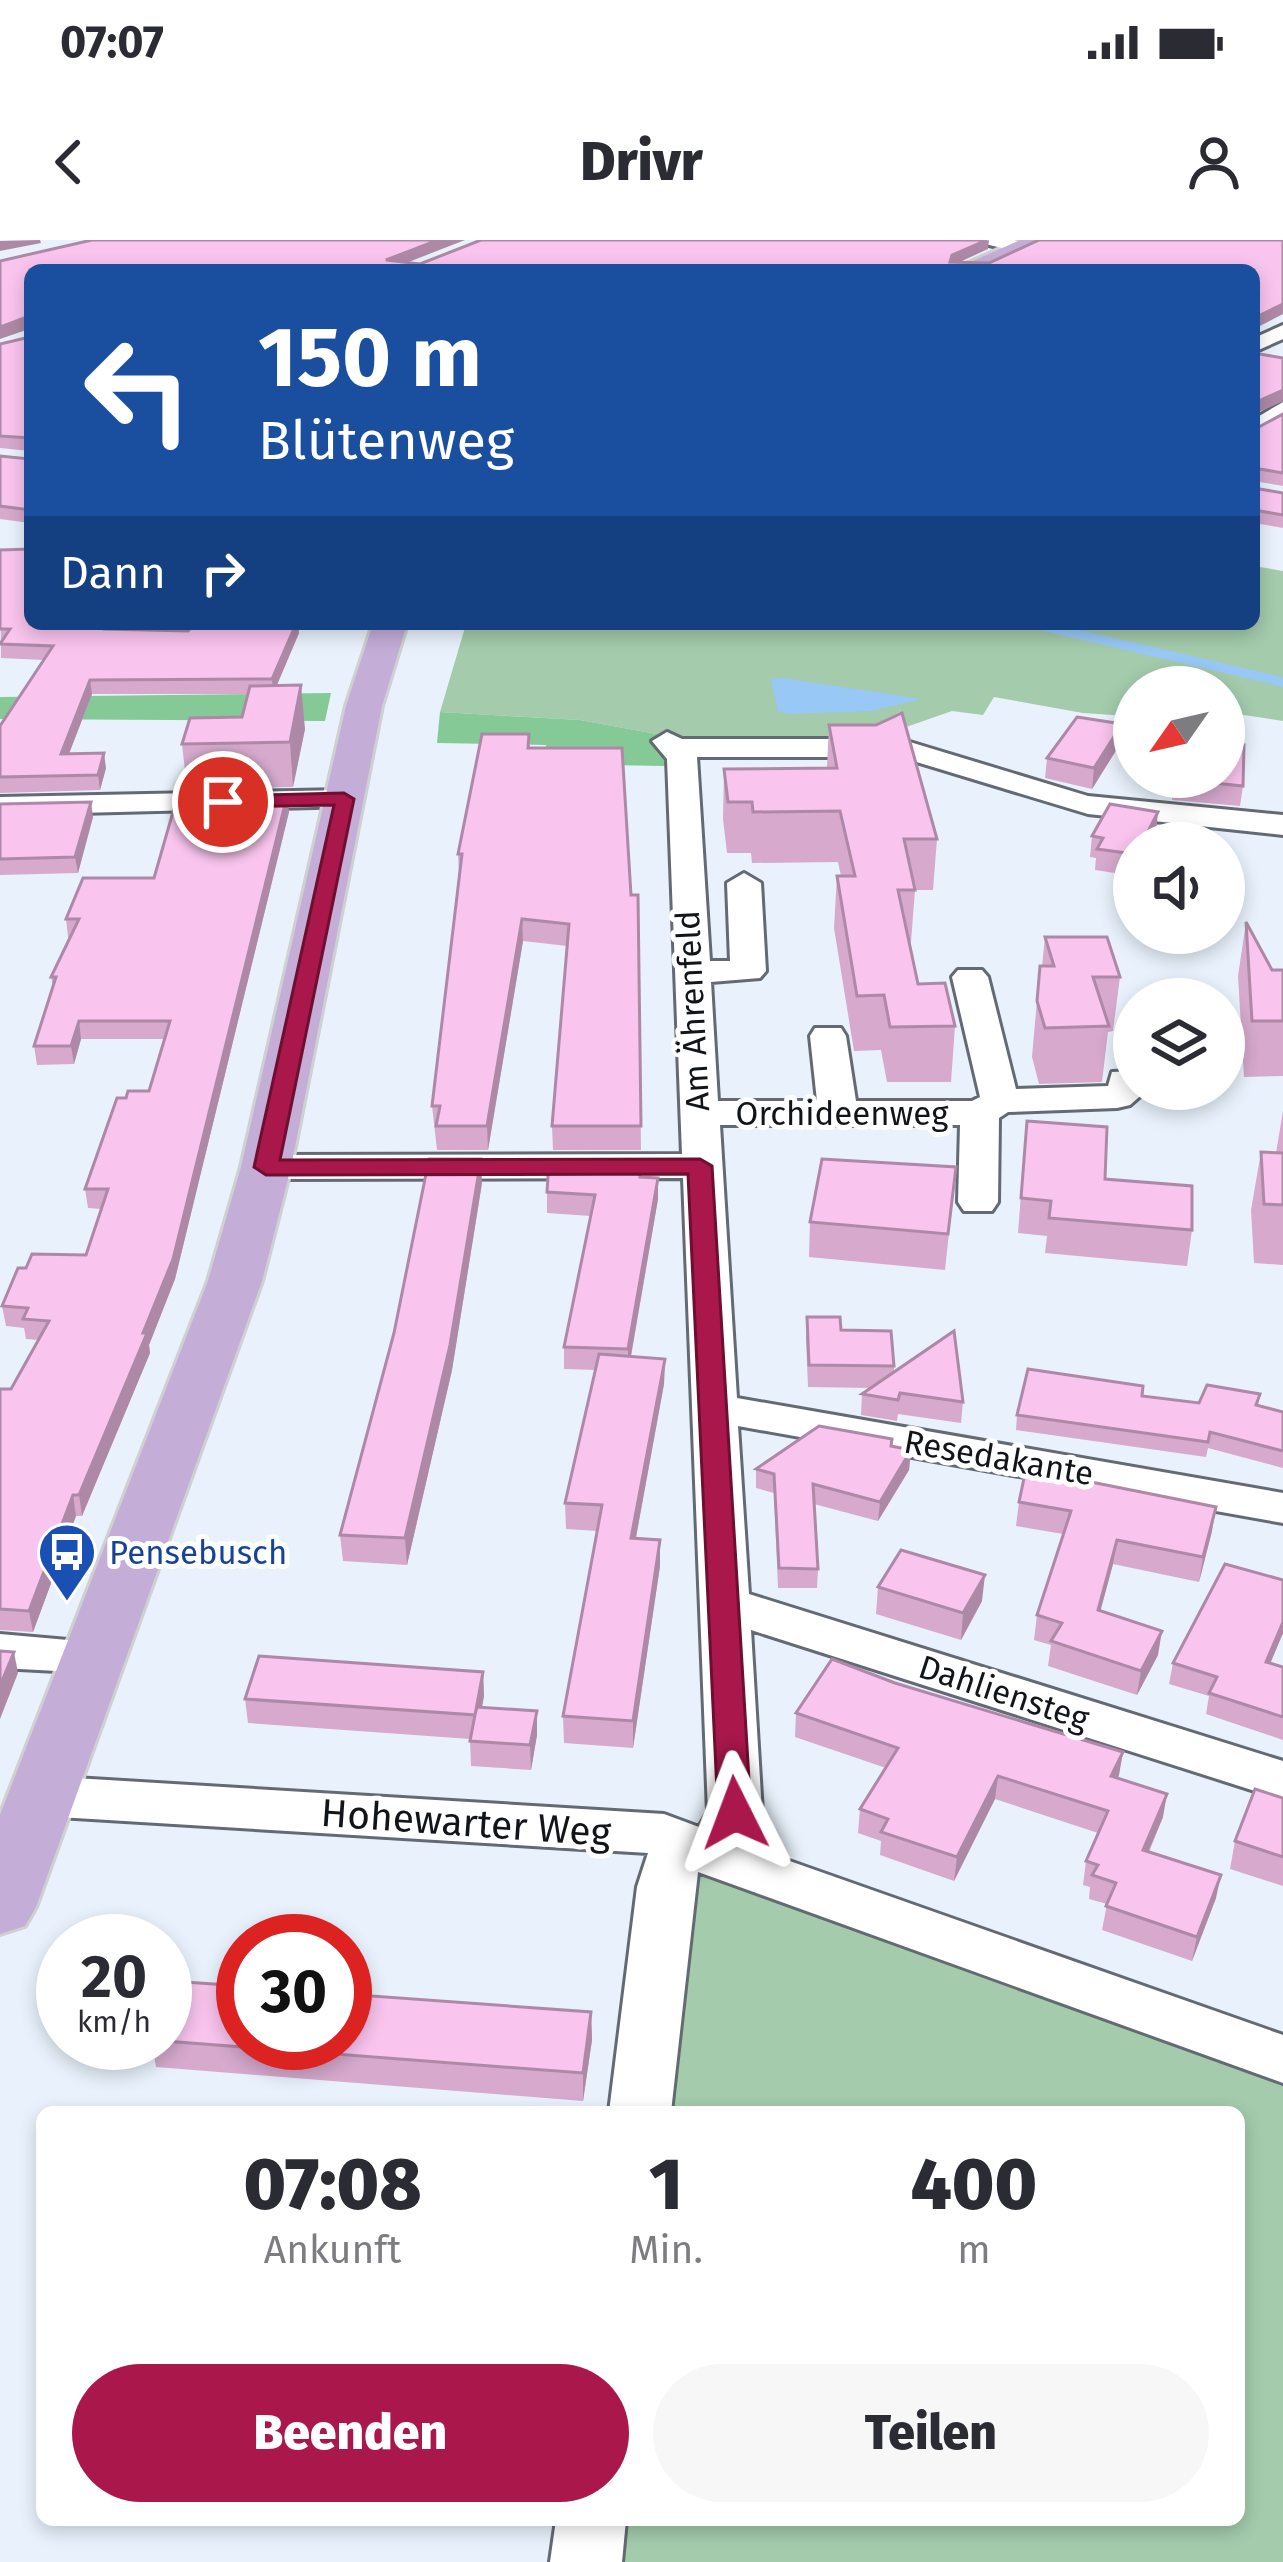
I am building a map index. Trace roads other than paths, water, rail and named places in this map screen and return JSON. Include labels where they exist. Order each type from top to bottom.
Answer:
[{"type":"main road","points":[[980,264],[1032,243]]},
{"type":"main road","points":[[0,1907],[236,1281],[266,1167],[364,706],[388,630]]},
{"type":"street","points":[[977,240],[1032,243]]},
{"type":"street","name":"Am Ährenfeld","points":[[641,2106],[664,1887],[695,1848],[735,1813],[682,757],[670,744],[900,748],[936,754],[1028,790],[1103,808],[1283,825]]},
{"type":"street","points":[[0,806],[344,799]]},
{"type":"street","points":[[690,972],[748,971],[744,883]]},
{"type":"street","name":"Orchideenweg","points":[[697,1113],[990,1107],[970,977]]},
{"type":"street","points":[[828,1036],[838,1113]]},
{"type":"street","points":[[978,1202],[990,1107],[1113,1097]]},
{"type":"street","points":[[266,1167],[700,1166]]},
{"type":"street","name":"Resedakante","points":[[715,1408],[1283,1508]]},
{"type":"street","name":"Dahliensteg","points":[[724,1604],[1283,1780]]},
{"type":"street","points":[[0,1651],[95,1655]]},
{"type":"street","name":"Hohewarter Weg","points":[[42,1796],[664,1834],[1283,2059]]},
{"type":"street","points":[[586,2562],[590,2526]]},
{"type":"water","points":[[771,679],[921,699],[872,711],[789,714],[778,711]]},
{"type":"waterway","points":[[1060,630],[1283,682]]},
{"type":"place","name":"Pensebusch","points":[[67,1603]]}]
